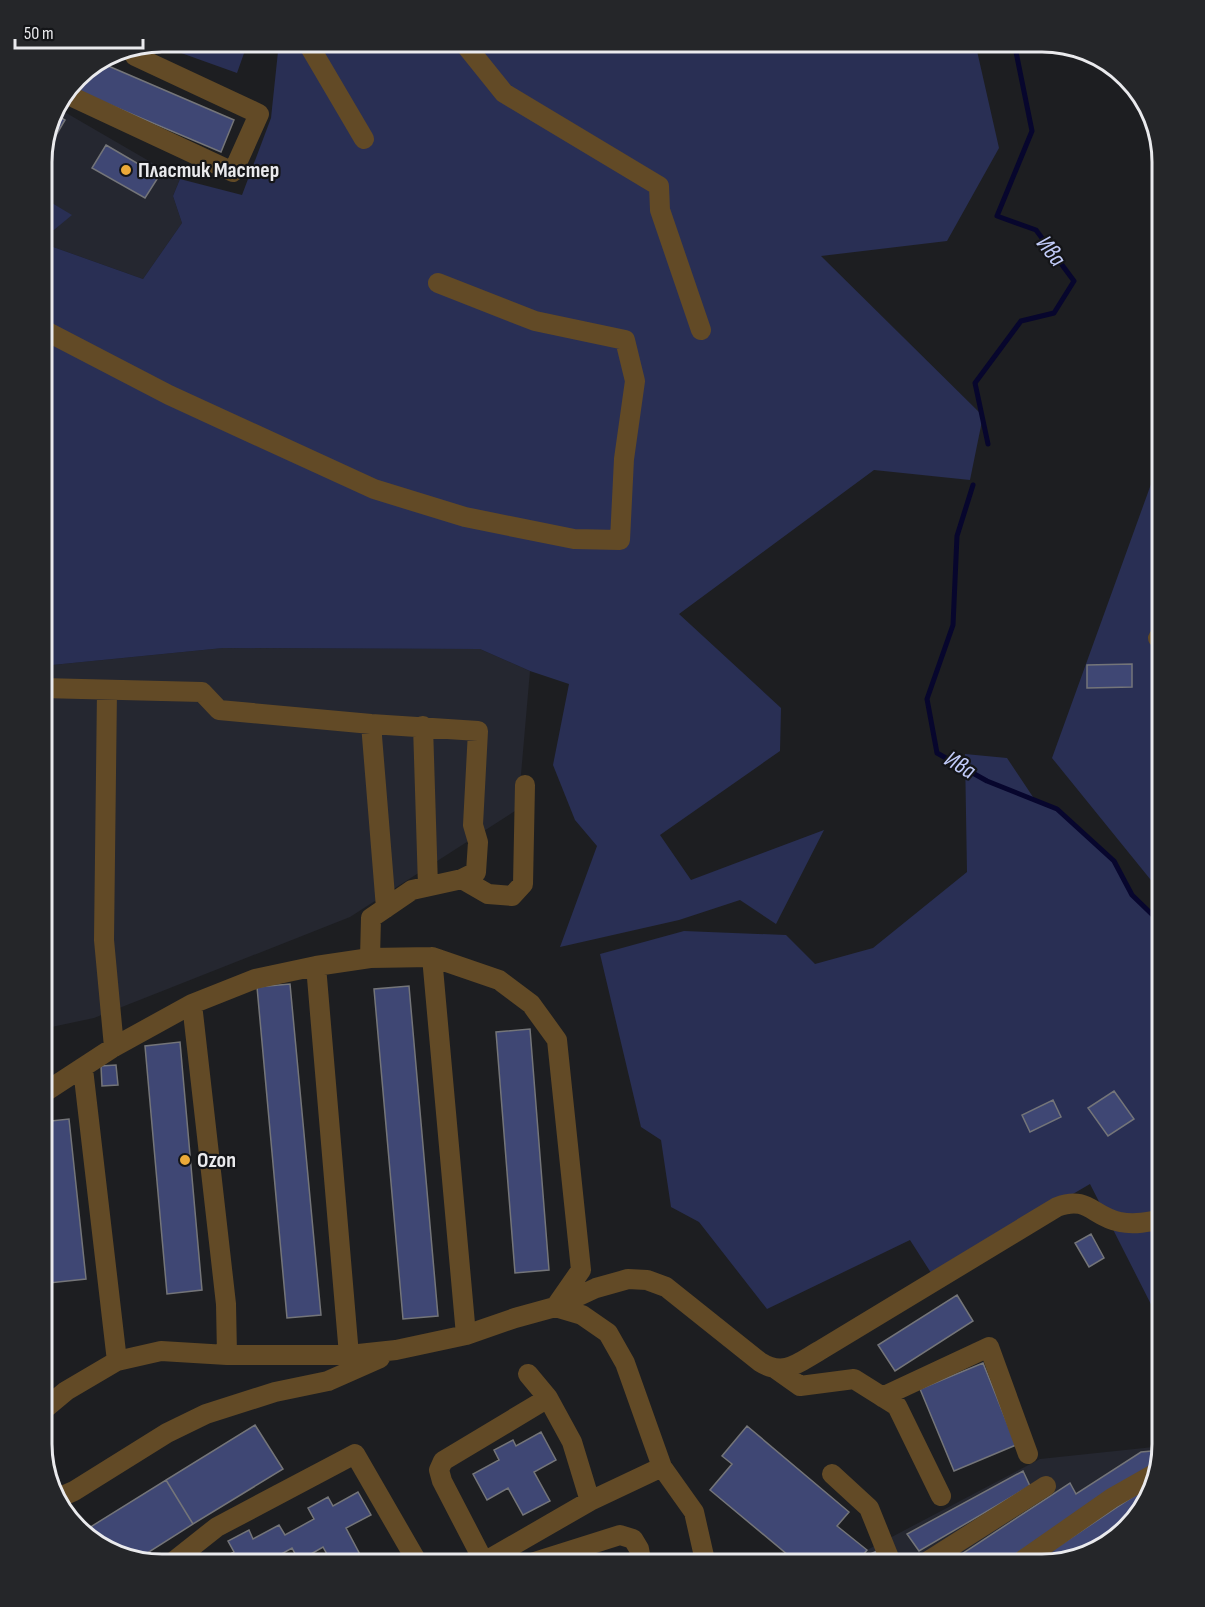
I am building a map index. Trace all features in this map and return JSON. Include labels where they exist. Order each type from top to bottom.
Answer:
[{"type":"street","points":[[313,53],[363,139]]},
{"type":"street","points":[[472,53],[504,93],[659,186],[660,210],[701,330]]},
{"type":"street","points":[[74,98],[233,172],[259,114],[135,56]]},
{"type":"street","points":[[53,335],[169,395],[374,489],[465,517],[574,539],[620,540],[624,459],[635,381],[625,340],[535,321],[438,283]]},
{"type":"street","points":[[53,688],[202,693],[219,710],[478,731],[473,825],[478,842],[476,872],[462,879],[412,890],[371,918],[370,958]]},
{"type":"street","points":[[107,690],[104,940],[114,1047]]},
{"type":"street","points":[[371,724],[386,908]]},
{"type":"street","points":[[423,726],[428,886]]},
{"type":"street","points":[[462,879],[488,894],[512,896],[523,884],[525,784]]},
{"type":"street","points":[[432,957],[466,1335]]},
{"type":"street","points":[[52,1088],[114,1047],[192,1004],[255,979],[316,966],[370,958],[432,957],[499,980],[531,1004],[557,1040],[581,1270],[555,1307]]},
{"type":"street","points":[[316,966],[349,1355]]},
{"type":"street","points":[[192,1004],[226,1304],[227,1355]]},
{"type":"street","points":[[83,1069],[117,1361]]},
{"type":"street","points":[[776,1369],[794,1366],[1057,1207],[1074,1202],[1082,1204],[1109,1220],[1128,1224],[1152,1221]]},
{"type":"street","points":[[52,1403],[66,1391],[117,1361],[161,1351],[227,1355],[349,1355],[396,1350],[466,1335],[555,1307],[596,1288],[628,1279],[647,1280],[666,1287],[760,1362],[776,1369],[800,1386],[854,1379],[897,1406],[941,1496]]},
{"type":"street","points":[[555,1307],[582,1315],[608,1333],[625,1363],[662,1467],[694,1512],[704,1554]]},
{"type":"street","points":[[882,1397],[989,1347],[1028,1454]]},
{"type":"street","points":[[65,1495],[167,1433],[206,1414],[275,1392],[328,1381],[396,1350]]},
{"type":"street","points":[[528,1374],[548,1398],[572,1442],[590,1501]]},
{"type":"street","points":[[477,1554],[442,1481],[439,1470],[443,1461],[548,1398]]},
{"type":"street","points":[[183,1554],[217,1527],[355,1454],[413,1554]]},
{"type":"street","points":[[499,1554],[590,1501],[662,1467]]},
{"type":"street","points":[[831,1474],[869,1508],[888,1554]]},
{"type":"street","points":[[1032,1554],[1112,1498],[1148,1478]]},
{"type":"street","points":[[939,1554],[1046,1486]]},
{"type":"street","points":[[560,1554],[621,1535],[633,1539],[640,1554]]},
{"type":"street","points":[[881,1538],[894,1554]]},
{"type":"shaded area","points":[[181,53],[244,53],[237,73]]},
{"type":"shaded area","points":[[278,53],[977,53],[999,148],[947,241],[821,256],[983,416],[970,480],[874,470],[679,614],[781,708],[780,751],[660,835],[691,880],[824,830],[776,924],[740,900],[679,920],[560,947],[597,846],[575,820],[553,765],[569,684],[530,671],[480,649],[223,648],[53,665],[53,247],[143,279],[182,223],[173,196],[180,179],[242,195],[271,118]]},
{"type":"shaded area","points":[[65,112],[180,179],[173,196],[182,223],[143,279],[53,247],[53,230],[71,215],[53,204],[53,148],[58,127]]},
{"type":"shaded area","points":[[53,204],[72,215],[53,230]]},
{"type":"shaded area","points":[[1152,481],[1152,881],[1052,758]]},
{"type":"shaded area","points":[[223,648],[480,649],[530,671],[518,809],[350,917],[94,1018],[52,1027],[53,665]]},
{"type":"shaded area","points":[[965,754],[1007,758],[1035,800],[1057,809],[1114,861],[1132,895],[1152,914],[1152,1306],[1090,1184],[933,1276],[910,1240],[767,1309],[699,1222],[671,1207],[661,1140],[641,1127],[600,954],[684,931],[786,935],[815,964],[873,948],[967,872]]},
{"type":"shaded area","points":[[1152,1447],[1147,1480],[1134,1506],[1104,1536],[1085,1546],[1057,1554],[864,1554],[867,1550],[1040,1459]]},
{"type":"building","points":[[109,66],[234,120],[221,152],[79,92]]},
{"type":"building","points":[[62,118],[65,120],[56,136]]},
{"type":"building","points":[[106,145],[159,176],[145,198],[92,168]]},
{"type":"building","points":[[1132,664],[1132,687],[1087,688],[1087,665]]},
{"type":"building","points":[[290,984],[321,1315],[287,1318],[257,987]]},
{"type":"building","points":[[409,986],[438,1316],[403,1319],[374,989]]},
{"type":"building","points":[[530,1029],[549,1270],[515,1273],[496,1032]]},
{"type":"building","points":[[180,1042],[202,1290],[167,1294],[145,1046]]},
{"type":"building","points":[[116,1065],[118,1085],[102,1086],[101,1066]]},
{"type":"building","points":[[1114,1091],[1134,1119],[1108,1136],[1088,1108]]},
{"type":"building","points":[[1053,1100],[1061,1117],[1030,1132],[1022,1115]]},
{"type":"building","points":[[69,1119],[86,1279],[52,1283],[52,1121]]},
{"type":"building","points":[[1091,1234],[1104,1258],[1089,1267],[1075,1243]]},
{"type":"building","points":[[957,1295],[973,1321],[895,1371],[878,1345]]},
{"type":"building","points":[[983,1363],[1016,1445],[954,1471],[920,1389]]},
{"type":"building","points":[[255,1425],[283,1469],[193,1524],[166,1480]]},
{"type":"building","points":[[747,1426],[849,1512],[837,1526],[867,1550],[864,1554],[787,1554],[710,1490],[732,1464],[722,1456]]},
{"type":"building","points":[[541,1432],[556,1460],[534,1472],[550,1501],[523,1515],[508,1488],[487,1500],[473,1474],[499,1460],[494,1450],[513,1440],[516,1446]]},
{"type":"building","points":[[1152,1451],[1150,1468],[1016,1554],[962,1554],[1070,1483],[1076,1494],[1141,1452]]},
{"type":"building","points":[[1023,1471],[1030,1486],[919,1551],[907,1534]]},
{"type":"building","points":[[166,1480],[193,1524],[146,1554],[107,1540],[90,1527]]},
{"type":"building","points":[[1142,1491],[1125,1517],[1098,1540],[1071,1551],[1047,1554]]},
{"type":"building","points":[[358,1492],[371,1515],[346,1528],[360,1554],[327,1554],[323,1547],[311,1554],[295,1554],[292,1548],[281,1554],[230,1554],[234,1552],[228,1541],[249,1530],[253,1539],[279,1525],[285,1535],[314,1519],[308,1508],[328,1497],[333,1506]]},
{"type":"waterway","name":"Ива","points":[[988,444],[975,383],[1021,321],[1054,313],[1074,281],[1036,230],[997,216],[1032,131],[1016,53]]},
{"type":"waterway","name":"Ива","points":[[973,485],[957,536],[953,625],[927,699],[937,753],[987,781],[1057,809],[1114,861],[1132,895],[1152,914]]},
{"type":"place","name":"Пластик Мастер","points":[[126,170]]},
{"type":"place","name":"Ozon","points":[[185,1160]]}]
